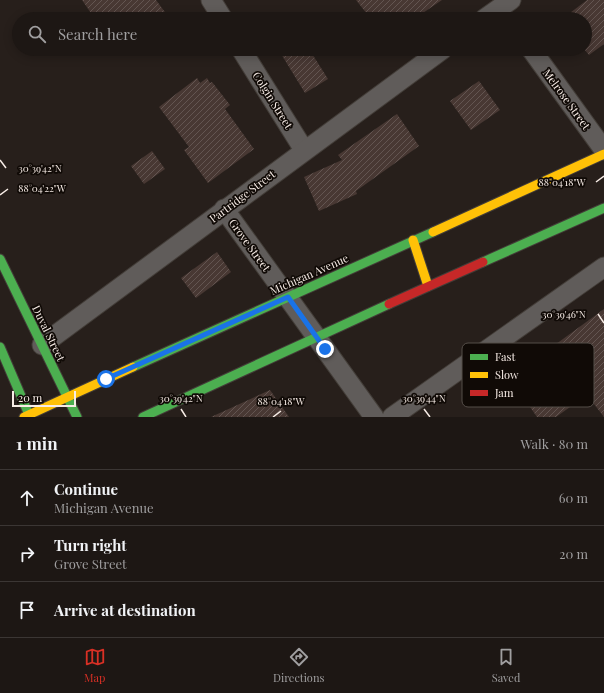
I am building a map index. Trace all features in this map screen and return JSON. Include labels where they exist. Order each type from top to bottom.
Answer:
[{"type":"main road","name":"Michigan Avenue","points":[[28,416],[604,154]]},
{"type":"main road","points":[[143,417],[316,336],[604,208]]},
{"type":"main road","points":[[413,240],[428,286]]},
{"type":"main road","name":"Duval Street","points":[[0,259],[77,417]]},
{"type":"main road","points":[[0,348],[28,416]]},
{"type":"street","points":[[211,0],[219,12]]},
{"type":"street","name":"Colgin Street","points":[[245,56],[304,150]]},
{"type":"street","name":"Partridge Street","points":[[42,345],[224,209],[433,56]]},
{"type":"street","name":"Melrose Street","points":[[536,56],[604,150]]},
{"type":"street","name":"Grove Street","points":[[224,209],[374,417]]},
{"type":"street","points":[[497,343],[604,267]]},
{"type":"street","points":[[392,417],[462,367]]},
{"type":"building","points":[[82,0],[156,0],[165,12],[90,12]]},
{"type":"building","points":[[356,0],[442,0],[424,12],[365,12]]},
{"type":"building","points":[[587,0],[604,0],[604,44],[592,53],[592,12],[571,12]]},
{"type":"building","points":[[282,56],[313,56],[328,79],[305,93]]},
{"type":"building","points":[[197,78],[200,83],[207,78],[210,83],[212,82],[230,105],[225,109],[254,149],[208,183],[184,150],[189,147],[159,107]]},
{"type":"building","points":[[479,81],[500,110],[471,130],[450,101]]},
{"type":"building","points":[[397,114],[419,146],[356,191],[357,194],[319,211],[304,177],[342,160],[338,155]]},
{"type":"building","points":[[152,151],[165,169],[144,184],[131,166]]},
{"type":"building","points":[[217,252],[231,272],[196,298],[181,278]]},
{"type":"building","points":[[604,309],[604,417],[594,404],[594,343],[557,343]]},
{"type":"building","points":[[270,390],[289,417],[211,417]]},
{"type":"building","points":[[530,407],[570,407],[556,417],[537,417]]},
{"type":"traffic: fast","points":[[483,262],[604,208]]},
{"type":"traffic: fast","points":[[133,367],[433,232]]},
{"type":"traffic: fast","points":[[0,259],[77,417]]},
{"type":"traffic: fast","points":[[143,417],[389,304]]},
{"type":"traffic: fast","points":[[0,347],[30,417]]},
{"type":"traffic: slow","points":[[433,232],[604,154]]},
{"type":"traffic: slow","points":[[413,240],[428,286]]},
{"type":"traffic: slow","points":[[24,417],[133,367]]},
{"type":"traffic: jam","points":[[389,304],[483,262]]},
{"type":"route","points":[[106,379],[288,297],[325,349]]}]
